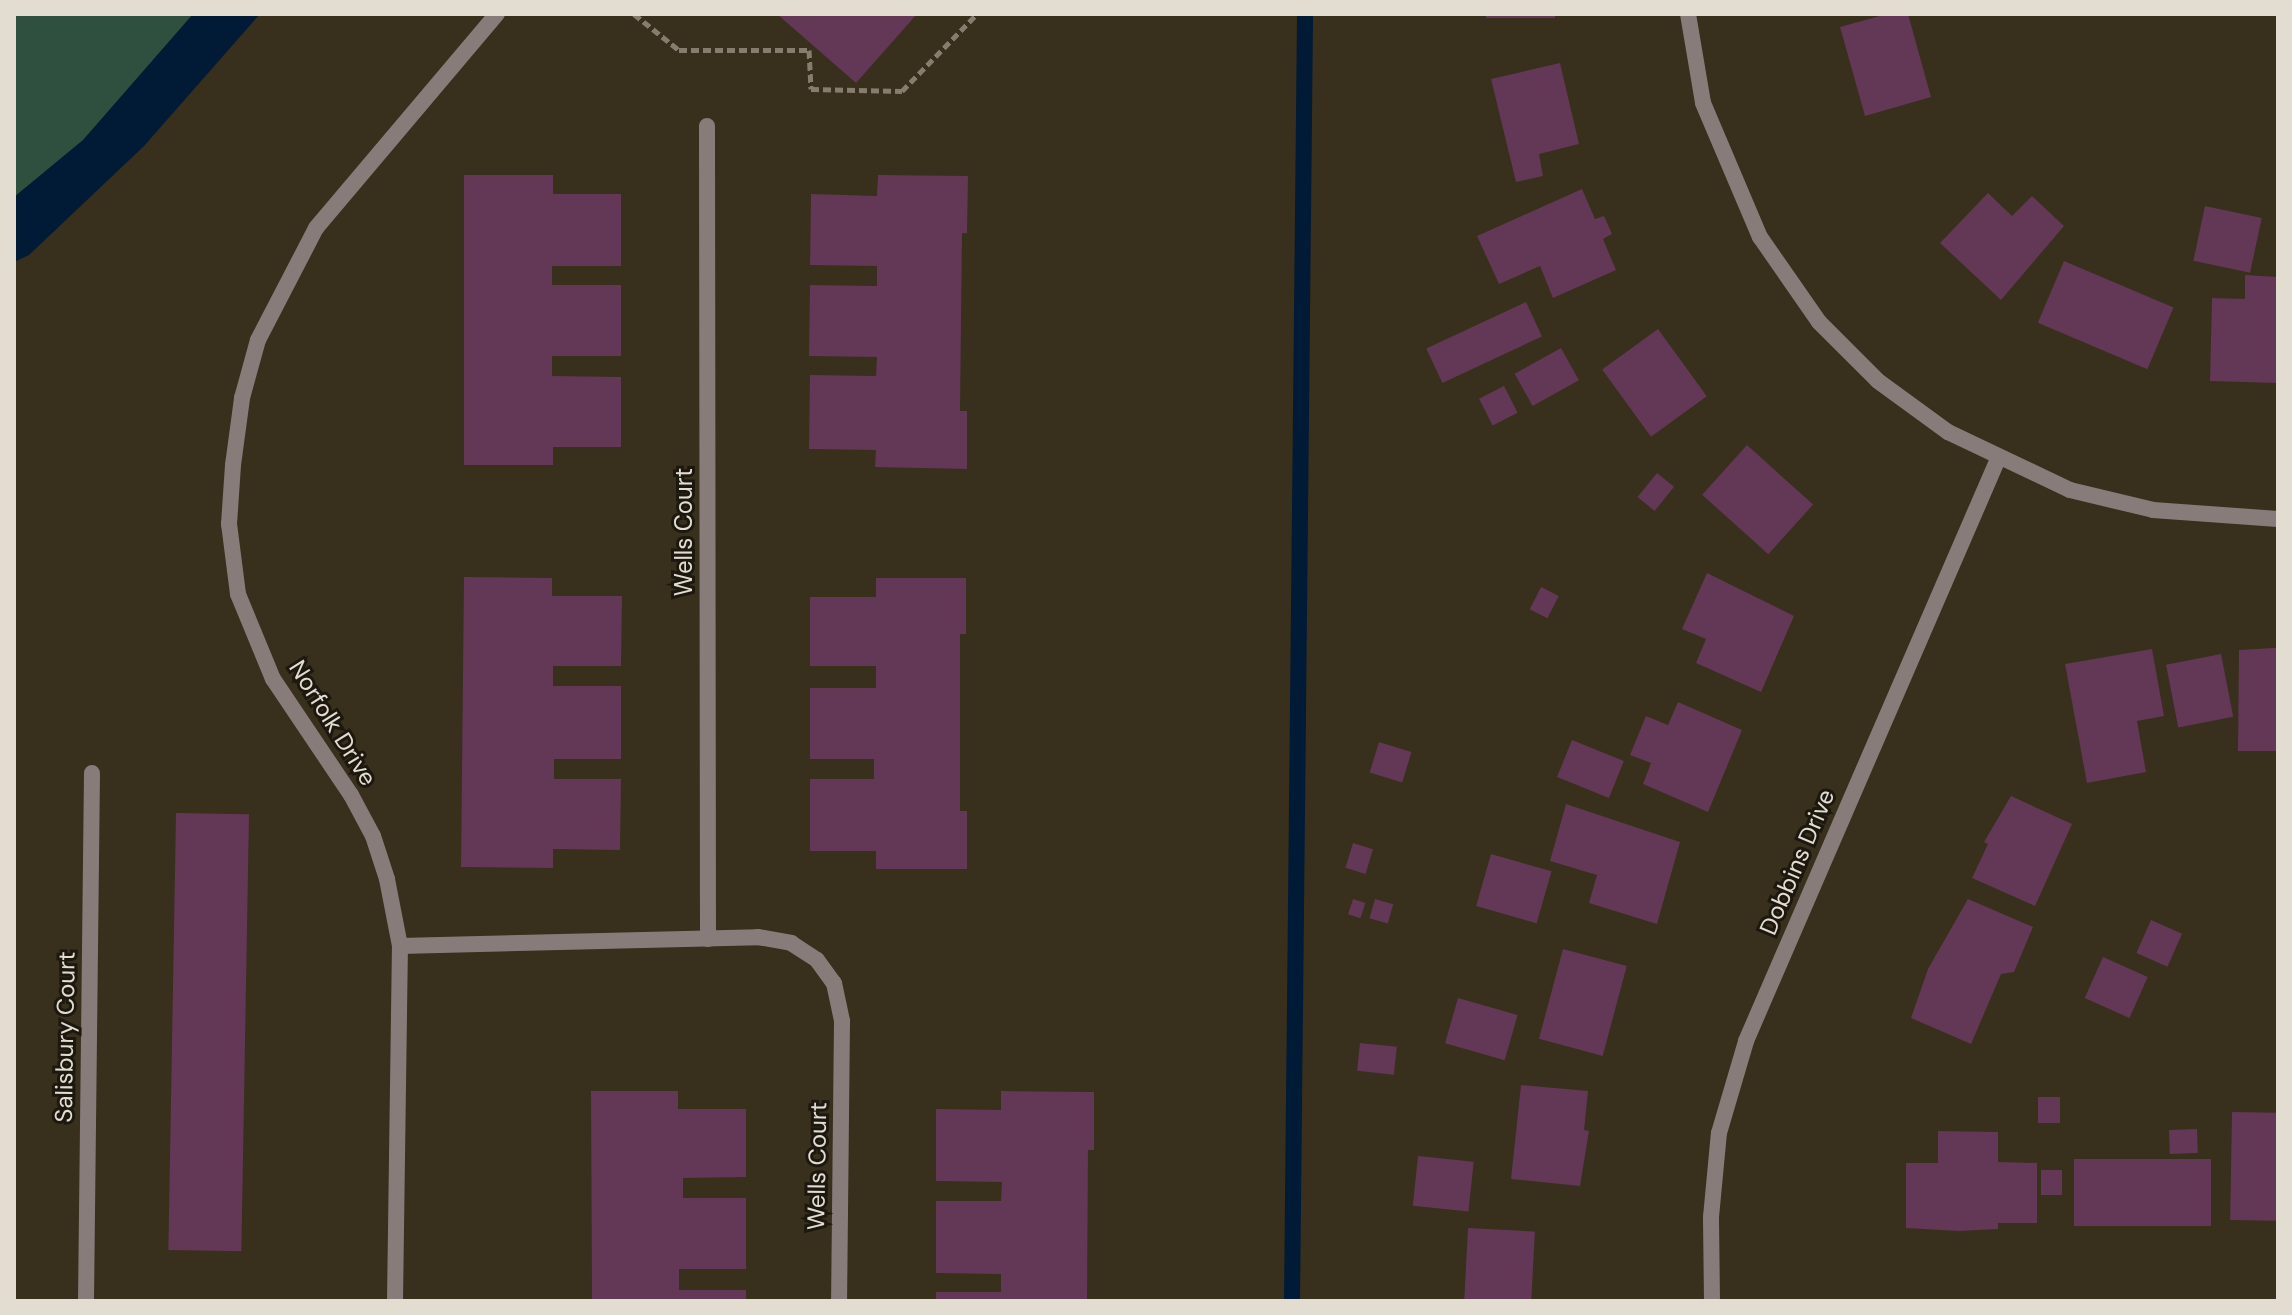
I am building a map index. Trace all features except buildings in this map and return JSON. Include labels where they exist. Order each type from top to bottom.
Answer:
[{"type":"street","name":"Norfolk Drive","points":[[395,1301],[400,946],[373,836],[273,679],[238,594],[229,524],[233,465],[242,398],[258,340],[316,228],[497,14]]},
{"type":"street","points":[[1688,14],[1703,103],[1723,160],[1786,279],[1819,322],[1878,381],[1948,432],[1998,459],[2070,490],[2153,510],[2278,519]]},
{"type":"street","name":"Wells Court","points":[[707,126],[708,939]]},
{"type":"street","name":"Dobbins Drive","points":[[1712,1301],[1711,1217],[1719,1133],[1742,1053],[1998,459]]},
{"type":"street","name":"Salisbury Court","points":[[86,1301],[92,773]]},
{"type":"street","name":"Wells Court","points":[[400,946],[708,939],[791,943],[817,960],[834,983],[842,1021],[839,1301]]},
{"type":"path","points":[[634,14],[679,50],[809,50],[811,89],[902,91],[977,14]]},
{"type":"green space","points":[[14,14],[104,15],[228,14],[14,212]]},
{"type":"water","points":[[193,14],[260,14],[144,146],[29,255],[14,262],[14,197],[83,140]]},
{"type":"waterway","points":[[1292,1301],[1305,14]]}]
